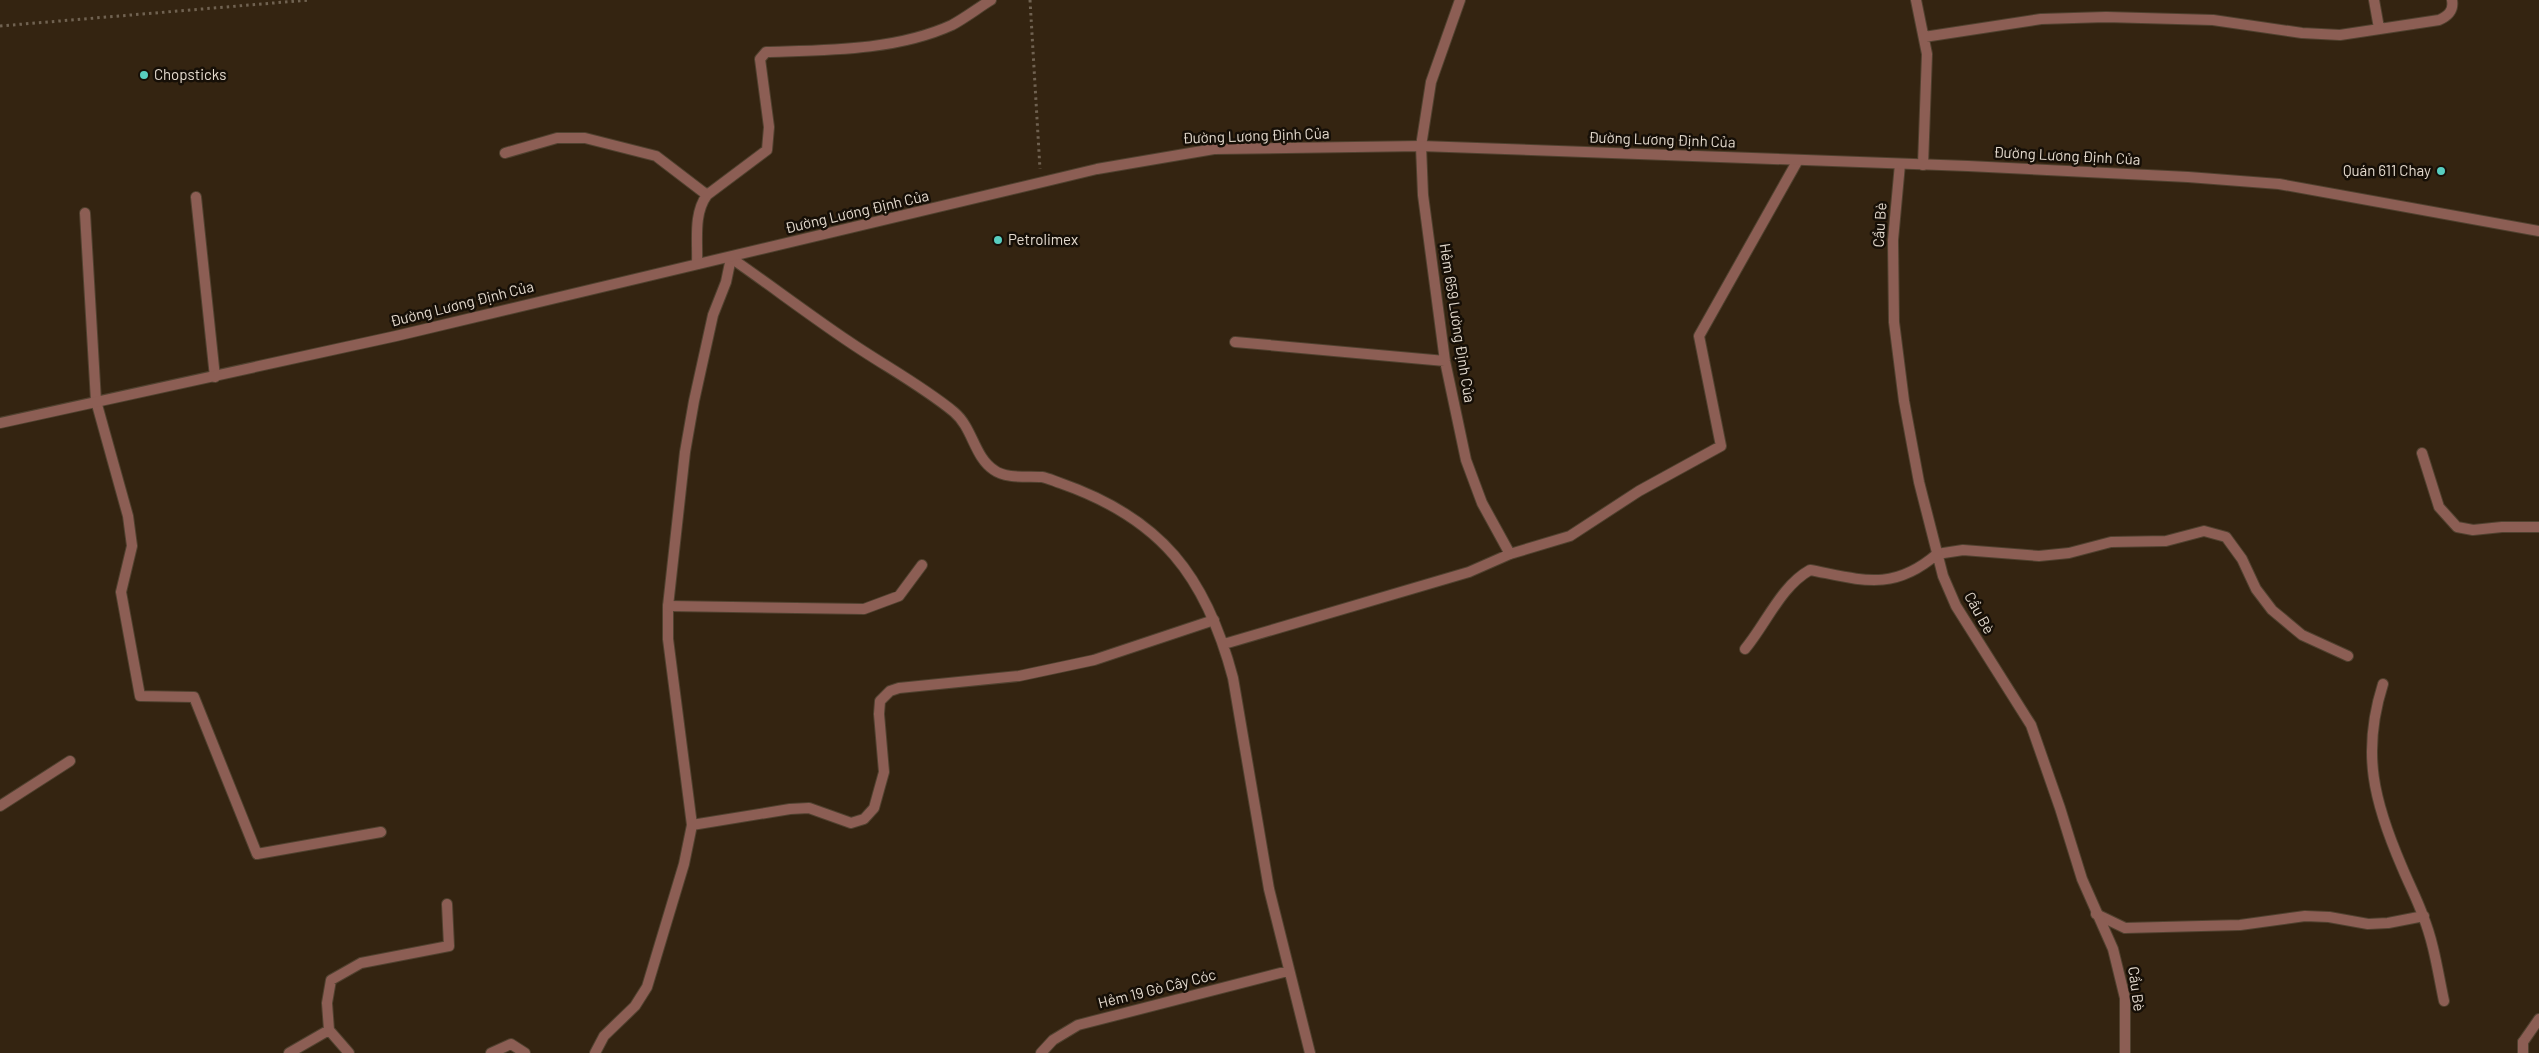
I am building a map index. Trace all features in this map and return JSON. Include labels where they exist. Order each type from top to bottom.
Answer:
[{"type":"street","points":[[697,264],[698,216],[702,203],[707,195],[767,150],[769,127],[760,59],[766,52],[862,46],[908,39],[953,24],[991,0]]},
{"type":"street","points":[[1916,0],[1927,54],[1923,165]]},
{"type":"street","points":[[2374,0],[2379,28]]},
{"type":"street","points":[[1924,38],[2040,19],[2106,18],[2213,20],[2302,33],[2340,35],[2439,20],[2449,15],[2453,6],[2452,0]]},
{"type":"street","name":"Hẻm 659 Lường Định Của","points":[[1458,1],[1431,82],[1421,146],[1423,195],[1445,361],[1466,460],[1482,503],[1510,554]]},
{"type":"street","points":[[505,153],[557,138],[584,138],[656,156],[707,195]]},
{"type":"street","name":"Đường Lương Định Của","points":[[0,423],[215,377],[697,264],[731,258],[1098,169],[1214,149],[1421,146],[2188,177],[2279,184],[2539,231]]},
{"type":"street","points":[[1224,644],[1469,572],[1510,554],[1570,536],[1639,491],[1721,446],[1699,336],[1798,160]]},
{"type":"street","name":"Cầu Bè","points":[[1900,164],[1893,240],[1894,322],[1904,401],[1917,473],[1937,554],[1943,576],[1956,606],[2031,725],[2096,914],[2113,949],[2125,998],[2125,1053]]},
{"type":"street","points":[[196,197],[215,377]]},
{"type":"street","points":[[85,213],[96,401],[128,516],[132,546],[121,592],[140,696],[194,697],[257,854],[381,832]]},
{"type":"street","points":[[595,1053],[604,1036],[635,1006],[647,987],[684,864],[692,825],[668,639],[668,606],[685,452],[694,401],[713,315],[726,282],[731,258],[848,341],[936,398],[956,414],[968,428],[985,464],[996,472],[1044,477],[1073,487],[1125,512],[1150,529],[1187,571],[1214,620],[1224,644],[1233,678],[1269,889],[1310,1053]]},
{"type":"street","points":[[1235,342],[1445,361]]},
{"type":"street","points":[[2422,453],[2438,507],[2457,527],[2473,530],[2502,527],[2539,527]]},
{"type":"street","points":[[1745,649],[1760,631],[1783,596],[1800,576],[1810,570],[1870,581],[1890,579],[1921,568],[1937,554],[1963,550],[2039,556],[2069,553],[2111,542],[2166,541],[2204,531],[2226,537],[2242,559],[2256,589],[2272,610],[2302,635],[2348,656]]},
{"type":"street","points":[[668,606],[864,609],[899,596],[922,565]]},
{"type":"street","points":[[692,825],[809,808],[851,823],[864,819],[874,808],[884,772],[879,714],[880,701],[890,691],[899,688],[1019,676],[1094,660],[1214,620]]},
{"type":"street","points":[[2383,684],[2374,714],[2371,753],[2374,783],[2382,814],[2401,866],[2424,916],[2444,1001]]},
{"type":"street","points":[[0,806],[70,761]]},
{"type":"street","points":[[350,1053],[328,1030],[327,1003],[331,980],[361,963],[449,946],[447,904]]},
{"type":"street","points":[[2096,914],[2125,928],[2240,925],[2305,916],[2329,917],[2368,924],[2388,924],[2424,916]]},
{"type":"street","name":"Hẻm 19 Gò Cây Cóc","points":[[1042,1053],[1053,1040],[1078,1025],[1288,971]]},
{"type":"street","points":[[2523,1048],[2539,1019]]},
{"type":"street","points":[[289,1053],[328,1030]]},
{"type":"street","points":[[491,1053],[511,1044],[525,1053]]},
{"type":"path","points":[[0,26],[309,0]]},
{"type":"path","points":[[1030,0],[1041,184]]},
{"type":"place","name":"Chopsticks","points":[[144,75]]},
{"type":"place","name":"Quán 611 Chay","points":[[2441,171]]},
{"type":"place","name":"Petrolimex","points":[[998,240]]}]
